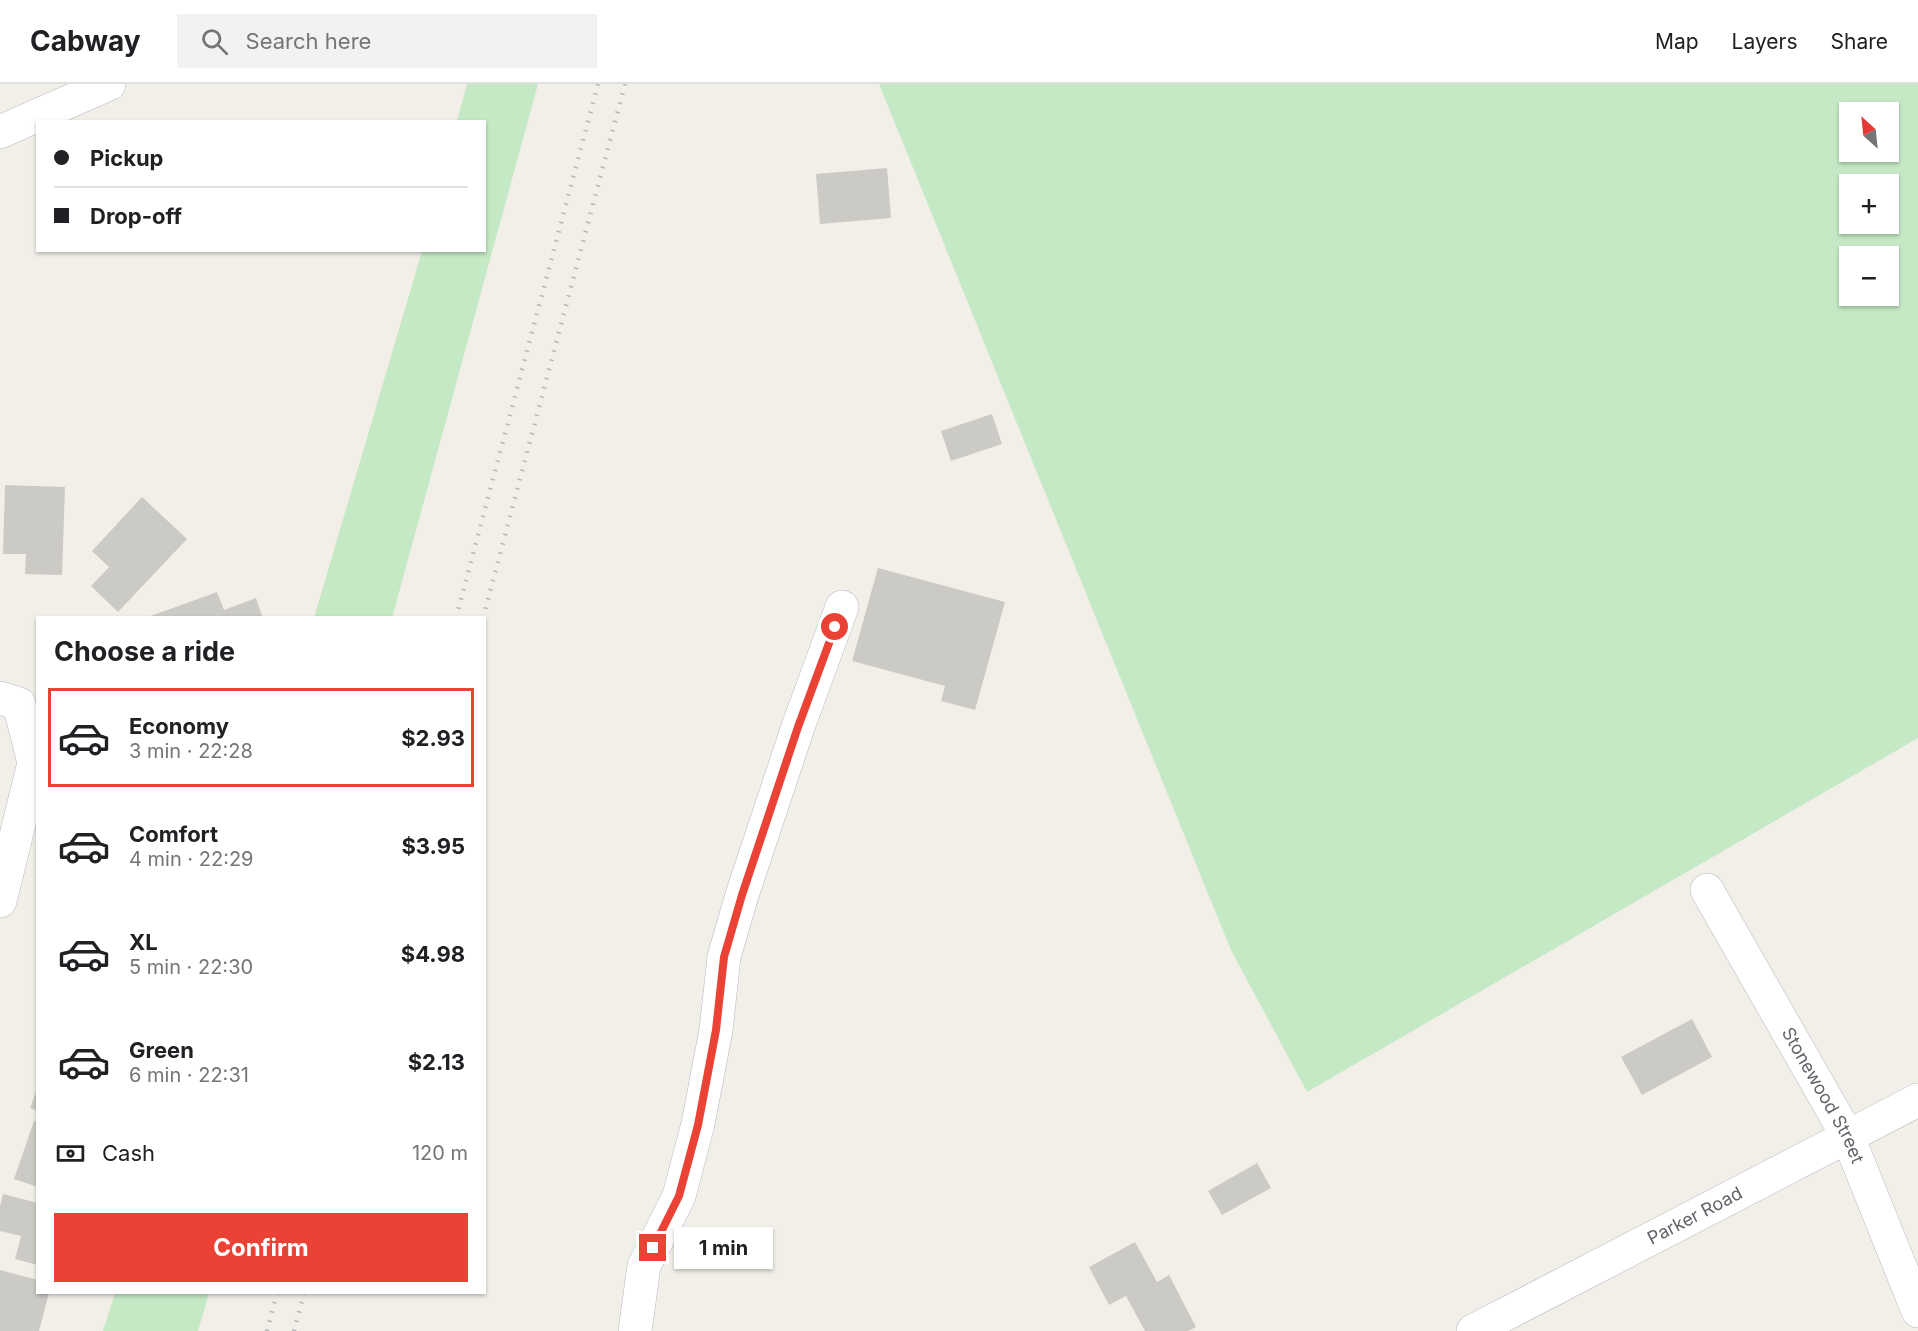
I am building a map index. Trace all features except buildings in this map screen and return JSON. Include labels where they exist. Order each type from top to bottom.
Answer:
[{"type":"street","points":[[0,132],[109,84]]},
{"type":"street","points":[[635,1331],[644,1266],[679,1196],[698,1125],[716,1030],[724,957],[742,895],[798,727],[842,607]]},
{"type":"street","points":[[0,901],[34,763],[10,701]]},
{"type":"street","name":"Stonewood Street","points":[[1707,890],[1848,1137],[1918,1311]]},
{"type":"street","name":"Parker Road","points":[[1473,1331],[1918,1100]]},
{"type":"green space","points":[[467,84],[538,84],[393,616],[315,616],[422,252],[486,252],[486,120],[457,120]]},
{"type":"green space","points":[[879,84],[1918,84],[1918,738],[1307,1092],[1231,950]]},
{"type":"green space","points":[[115,1294],[209,1294],[198,1331],[103,1331]]},
{"type":"railway","points":[[457,616],[598,84]]},
{"type":"railway","points":[[484,616],[625,84]]},
{"type":"railway","points":[[267,1331],[277,1294]]},
{"type":"railway","points":[[294,1331],[304,1294]]},
{"type":"route","points":[[653,1248],[679,1196],[698,1125],[716,1030],[724,957],[742,895],[798,727],[835,627]]}]
